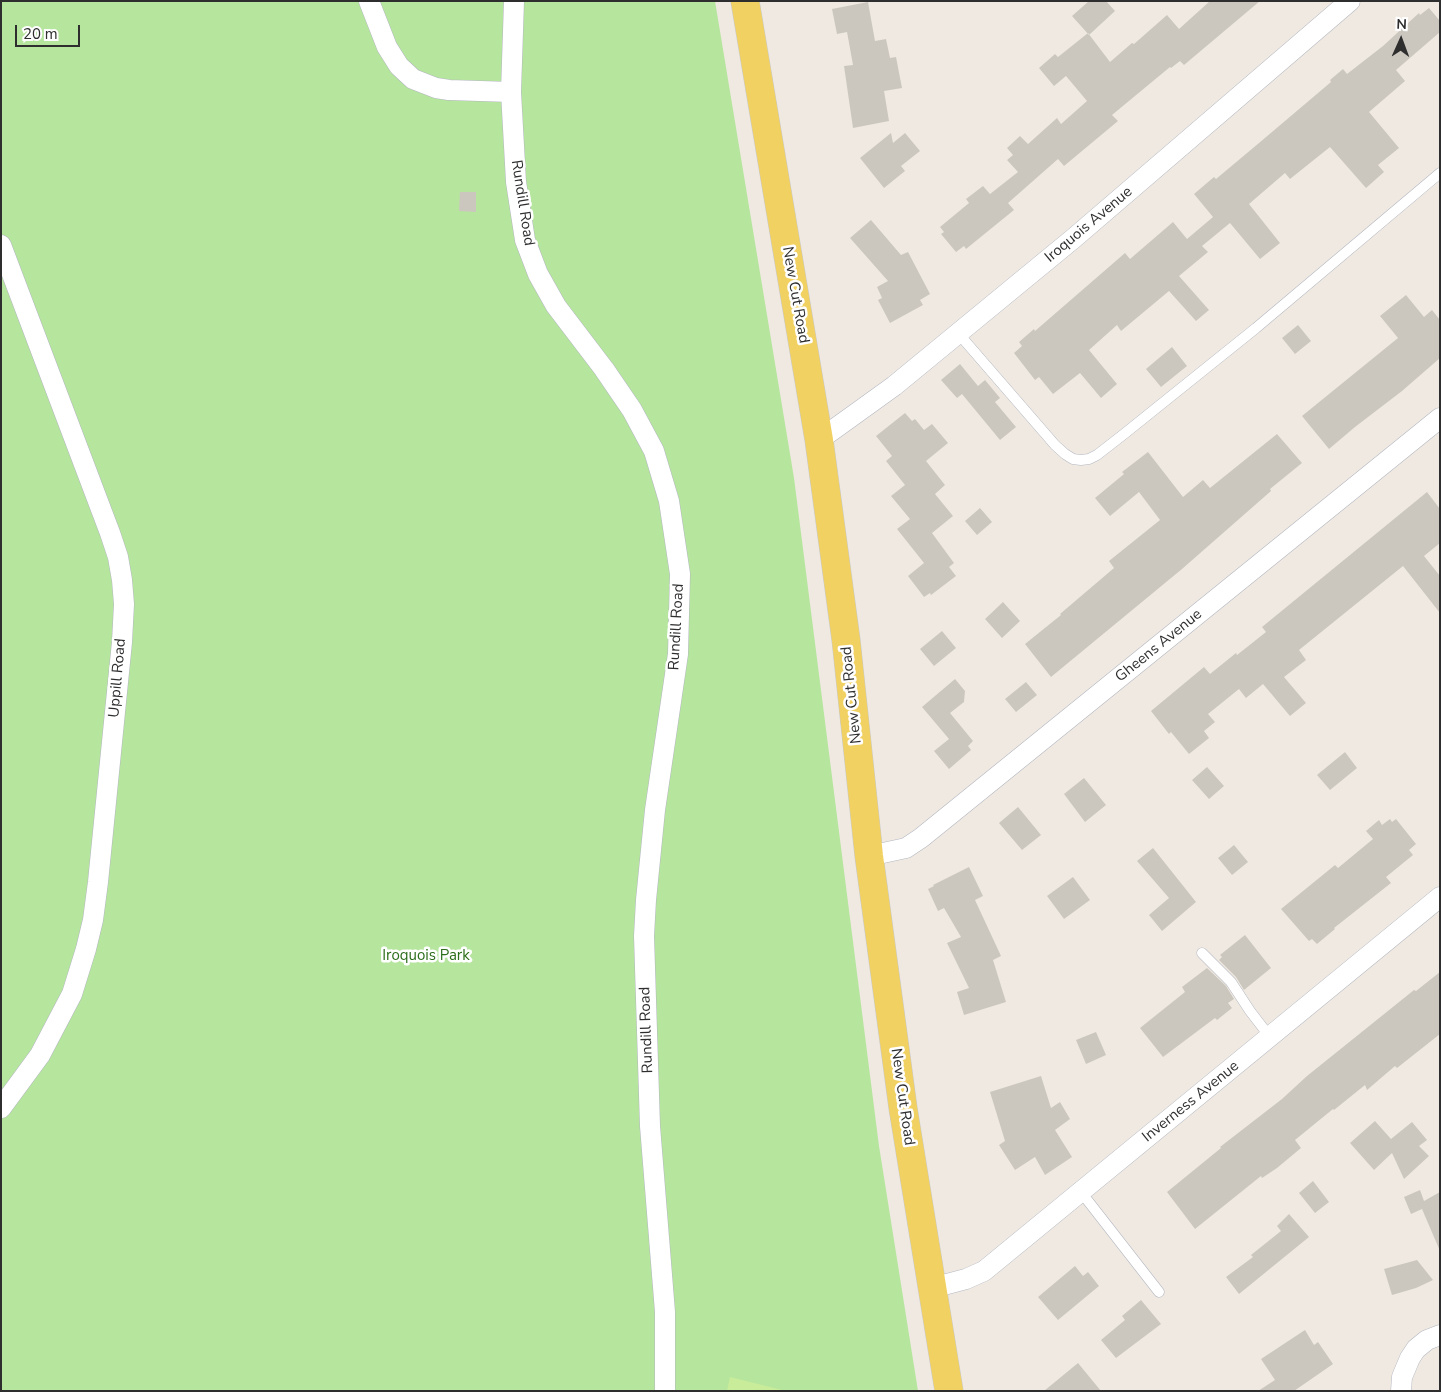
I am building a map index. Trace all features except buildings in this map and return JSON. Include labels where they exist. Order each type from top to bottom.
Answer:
[{"type":"main road","name":"New Cut Road","points":[[745,1],[819,440],[846,640],[869,856],[903,1108],[949,1391]]},
{"type":"street","points":[[369,1],[387,47],[399,66],[413,79],[442,89],[511,92]]},
{"type":"street","name":"Rundill Road","points":[[514,1],[511,92],[516,182],[525,240],[538,274],[556,306],[604,369],[632,410],[654,451],[669,501],[680,574],[678,654],[655,810],[644,936],[650,1126],[665,1312],[664,1391]]},
{"type":"street","name":"Iroquois Avenue","points":[[819,440],[894,386],[958,334],[1074,238],[1350,1]]},
{"type":"street","name":"Uppill Road","points":[[1,245],[110,533],[118,557],[124,604],[98,882],[93,920],[86,949],[72,994],[40,1055],[1,1108]]},
{"type":"street","name":"Gheens Avenue","points":[[869,856],[906,848],[922,838],[1440,418]]},
{"type":"street","name":"Inverness Avenue","points":[[932,1288],[966,1279],[984,1271],[1440,897]]},
{"type":"street","points":[[1401,1391],[1402,1377],[1410,1358],[1427,1340],[1440,1335]]},
{"type":"lane","points":[[958,334],[1055,445],[1073,459],[1089,459],[1124,434],[1256,328],[1440,173]]},
{"type":"lane","points":[[1202,953],[1231,982],[1270,1037]]},
{"type":"lane","points":[[1081,1192],[1159,1292]]},
{"type":"green space","name":"Iroquois Park","points":[[1,1],[715,1],[794,478],[879,1146],[918,1391],[1,1391]]},
{"type":"green space","points":[[730,1377],[786,1391],[727,1391]]}]
